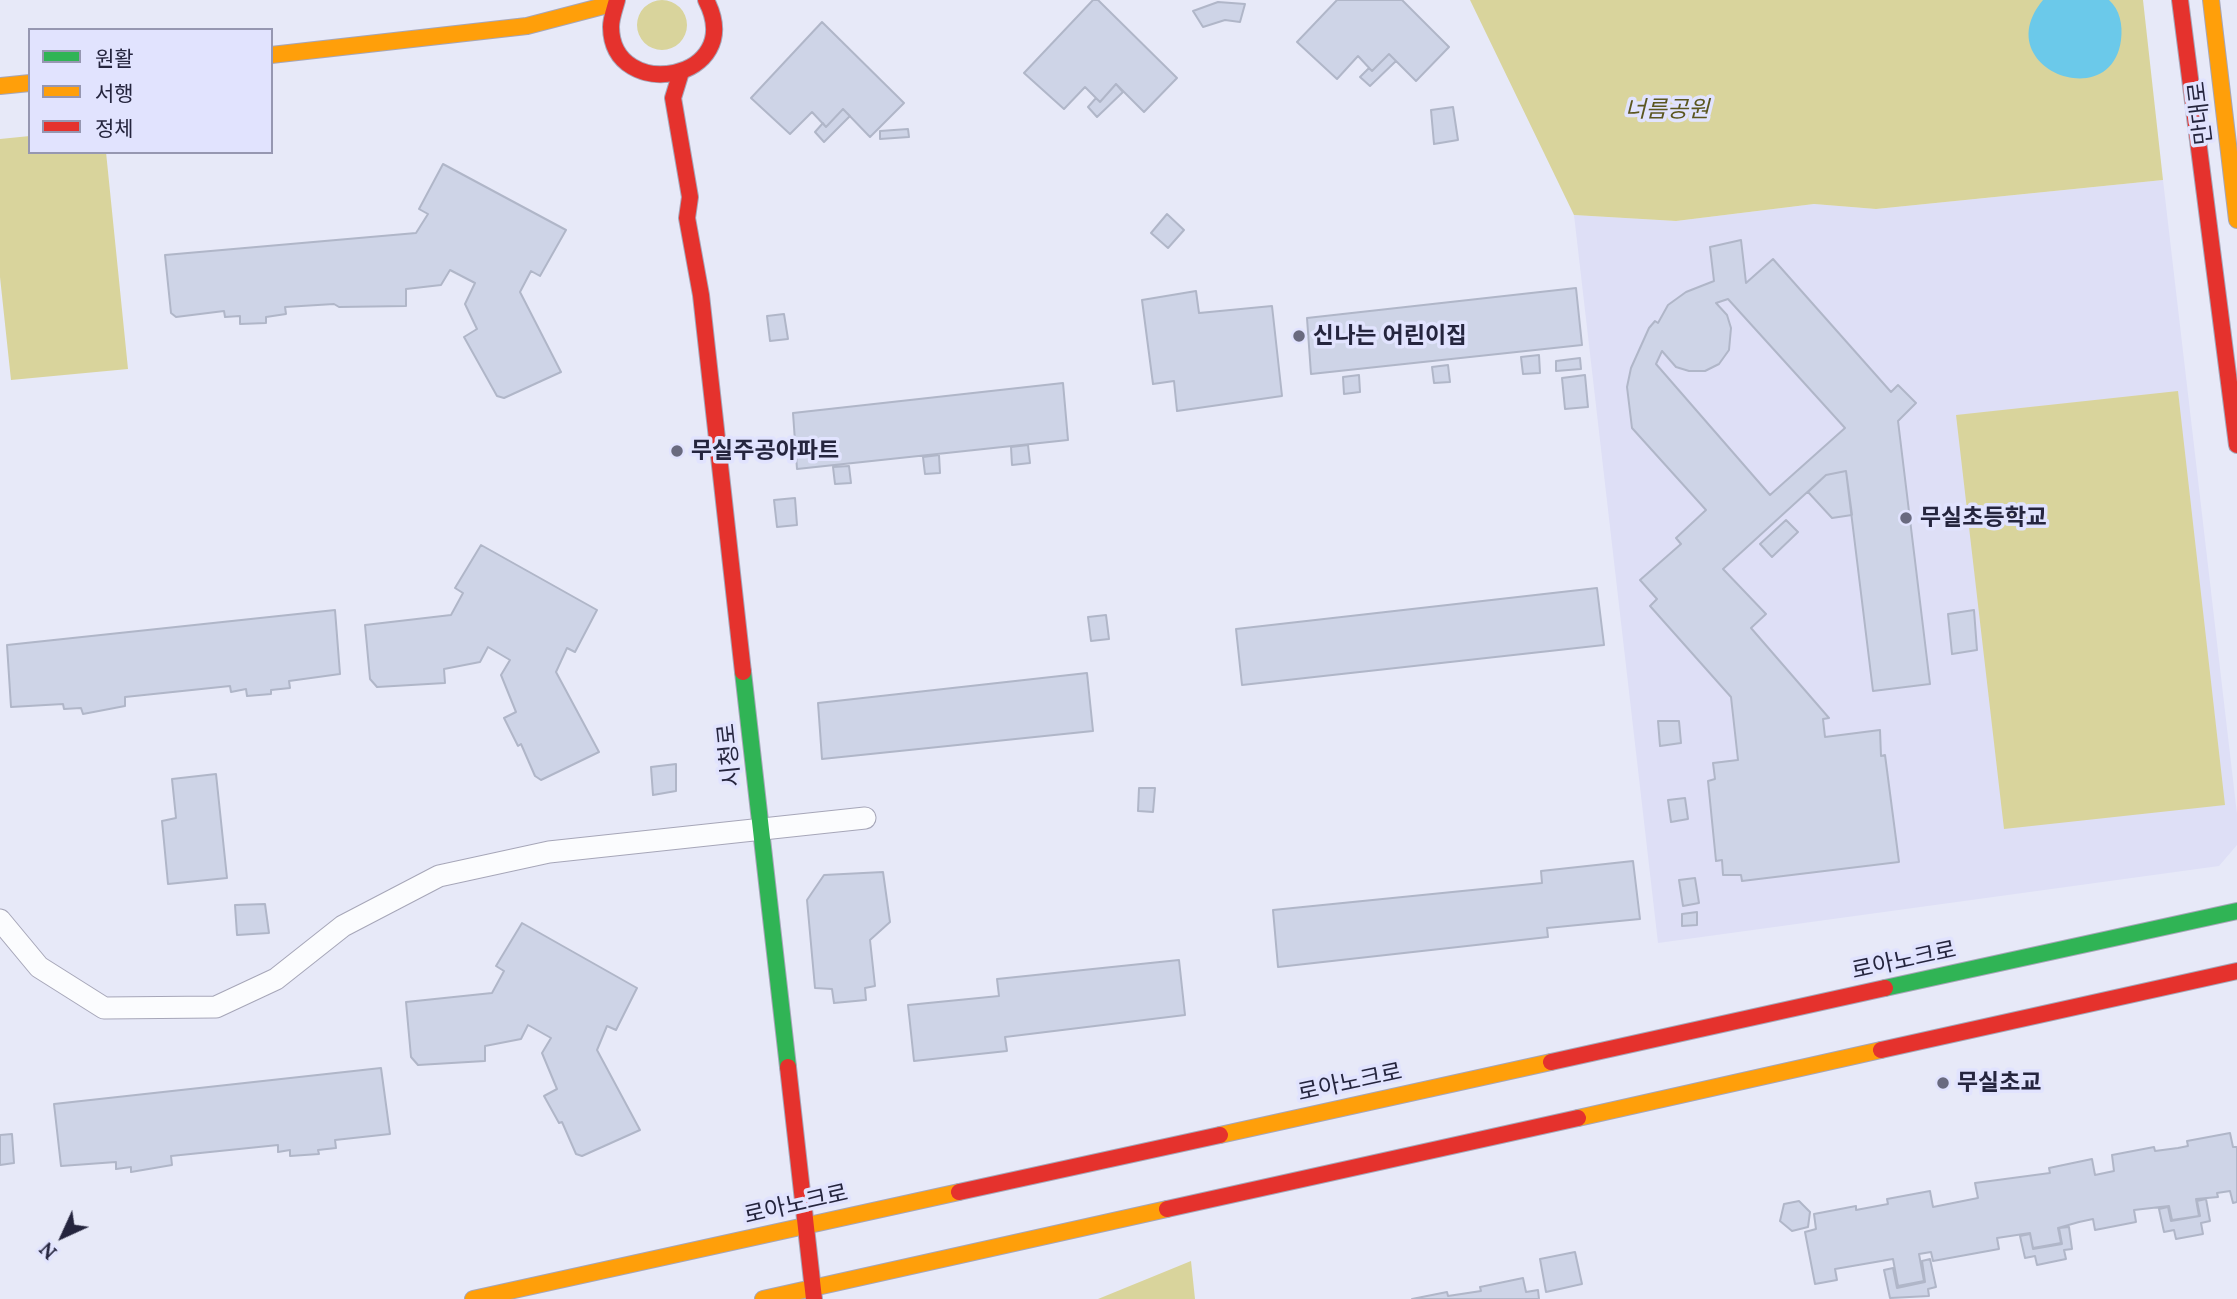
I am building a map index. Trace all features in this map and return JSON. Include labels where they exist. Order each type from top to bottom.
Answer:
[{"type":"street","points":[[616,2],[610,27],[619,54],[630,66],[644,74],[660,76],[695,66],[710,43],[714,26],[706,0]]},
{"type":"street","points":[[2180,0],[2237,445]]},
{"type":"street","name":"만대로","points":[[2211,0],[2237,220]]},
{"type":"street","points":[[273,55],[527,26],[563,15],[594,11],[616,2]]},
{"type":"street","points":[[527,26],[571,33]]},
{"type":"street","points":[[595,44],[619,54]]},
{"type":"street","points":[[681,72],[673,97],[690,197],[687,218]]},
{"type":"street","points":[[644,74],[655,95],[675,199],[687,218]]},
{"type":"street","points":[[0,86],[28,83]]},
{"type":"street","name":"시청로","points":[[687,218],[701,295],[813,1294]]},
{"type":"street","name":"로아노크로","points":[[473,1299],[2237,911]]},
{"type":"street","points":[[763,1299],[813,1294],[2237,971]]},
{"type":"lane","points":[[0,920],[39,967],[104,1008],[216,1007],[276,979],[343,926],[439,876],[549,852],[865,818]]},
{"type":"shaded area","name":"무실초등학교","points":[[2163,180],[2237,814],[2237,845],[2219,866],[1658,943],[1574,215],[1676,221],[1814,204],[1876,209]]},
{"type":"green space","points":[[662,0],[680,7],[687,25],[680,43],[662,50],[644,43],[637,25],[644,7]]},
{"type":"green space","name":"너름공원","points":[[1470,0],[2143,0],[2163,180],[1876,209],[1814,204],[1676,221],[1574,215]]},
{"type":"green space","points":[[28,136],[28,154],[106,154],[128,369],[11,380],[0,277],[0,139]]},
{"type":"green space","points":[[2178,391],[2225,805],[2004,829],[1956,415]]},
{"type":"green space","points":[[1191,1261],[1195,1299],[1098,1299]]},
{"type":"water","points":[[2043,0],[2109,0],[2118,13],[2122,29],[2121,40],[2112,63],[2097,75],[2077,78],[2057,74],[2040,62],[2030,45],[2030,24]]},
{"type":"building","points":[[1093,0],[1098,0],[1177,78],[1144,112],[1116,84],[1100,102],[1085,87],[1064,109],[1024,73]]},
{"type":"building","points":[[1337,0],[1402,0],[1449,47],[1416,81],[1389,54],[1372,71],[1358,56],[1337,79],[1297,42]]},
{"type":"building","points":[[1218,2],[1245,4],[1240,22],[1225,20],[1203,27],[1193,11]]},
{"type":"building","points":[[822,22],[904,103],[870,137],[843,109],[826,127],[812,112],[790,134],[751,98]]},
{"type":"building","points":[[1389,54],[1396,61],[1370,86],[1360,77],[1369,68],[1372,71]]},
{"type":"building","points":[[1116,84],[1123,92],[1097,117],[1088,107],[1096,98],[1100,102]]},
{"type":"building","points":[[1453,107],[1458,140],[1434,144],[1431,110]]},
{"type":"building","points":[[843,109],[850,116],[824,142],[815,132],[823,123],[826,127]]},
{"type":"building","points":[[908,129],[909,137],[880,139],[880,131]]},
{"type":"building","points":[[443,164],[566,230],[540,276],[531,271],[520,292],[561,372],[504,398],[497,396],[464,337],[477,329],[465,304],[475,283],[450,270],[441,285],[406,289],[406,306],[339,307],[334,304],[285,307],[286,314],[266,317],[266,323],[240,324],[240,316],[225,317],[224,311],[176,317],[171,313],[165,255],[416,233],[428,214],[419,209]]},
{"type":"building","points":[[1167,214],[1184,230],[1168,248],[1151,233]]},
{"type":"building","points":[[1741,240],[1746,283],[1773,259],[1891,392],[1898,385],[1916,403],[1898,421],[1930,684],[1873,691],[1846,471],[1826,475],[1723,569],[1766,614],[1751,628],[1829,718],[1823,719],[1825,737],[1880,730],[1881,756],[1885,755],[1899,862],[1742,881],[1741,875],[1723,875],[1722,860],[1716,861],[1708,781],[1715,779],[1713,763],[1738,760],[1731,697],[1650,606],[1657,599],[1640,580],[1681,544],[1676,538],[1706,510],[1632,428],[1627,387],[1631,368],[1649,328],[1655,321],[1658,323],[1668,305],[1686,292],[1714,281],[1710,247]],"holes":[[[1728,299],[1845,428],[1770,495],[1656,364],[1662,351],[1676,367],[1689,371],[1705,371],[1719,364],[1729,350],[1731,328],[1727,315],[1716,303]]]},
{"type":"building","points":[[1576,288],[1582,345],[1311,374],[1307,318]]},
{"type":"building","points":[[1196,291],[1199,313],[1272,306],[1282,396],[1177,411],[1174,381],[1153,384],[1142,300]]},
{"type":"building","points":[[784,314],[788,339],[770,341],[767,316]]},
{"type":"building","points":[[1539,355],[1540,373],[1523,374],[1521,357]]},
{"type":"building","points":[[1580,358],[1581,369],[1556,371],[1556,361]]},
{"type":"building","points":[[1448,365],[1450,382],[1434,383],[1432,367]]},
{"type":"building","points":[[1359,375],[1360,392],[1344,394],[1343,377]]},
{"type":"building","points":[[1585,375],[1588,407],[1565,409],[1562,378]]},
{"type":"building","points":[[1063,383],[1068,440],[797,469],[793,413]]},
{"type":"building","points":[[1028,445],[1030,463],[1012,465],[1011,447]]},
{"type":"building","points":[[939,455],[940,473],[925,474],[923,457]]},
{"type":"building","points":[[849,466],[851,483],[835,484],[833,467]]},
{"type":"building","points":[[1846,471],[1852,515],[1832,518],[1808,492],[1826,475]]},
{"type":"building","points":[[795,498],[797,525],[777,527],[774,500]]},
{"type":"building","points":[[1786,520],[1798,532],[1772,557],[1760,544]]},
{"type":"building","points":[[481,545],[597,610],[575,652],[567,648],[556,672],[599,752],[541,780],[535,776],[521,744],[518,746],[504,718],[516,712],[501,675],[510,660],[488,647],[480,662],[444,669],[445,683],[377,687],[370,679],[365,625],[451,615],[463,593],[455,588]]},
{"type":"building","points":[[1597,588],[1604,645],[1242,685],[1236,629]]},
{"type":"building","points":[[335,610],[340,674],[289,681],[290,688],[271,690],[271,694],[247,696],[246,689],[231,692],[230,686],[125,697],[125,706],[83,714],[81,708],[64,709],[63,704],[11,707],[7,645]]},
{"type":"building","points":[[1974,610],[1977,650],[1952,654],[1948,614]]},
{"type":"building","points":[[1106,615],[1109,639],[1091,641],[1088,617]]},
{"type":"building","points":[[1087,673],[1093,731],[822,759],[818,703]]},
{"type":"building","points":[[1658,721],[1679,721],[1681,743],[1660,746]]},
{"type":"building","points":[[676,764],[676,791],[653,795],[651,767]]},
{"type":"building","points":[[216,774],[227,878],[168,884],[162,821],[176,818],[172,779]]},
{"type":"building","points":[[1139,788],[1155,788],[1153,812],[1138,811]]},
{"type":"building","points":[[1685,798],[1688,819],[1671,822],[1668,800]]},
{"type":"building","points":[[1633,861],[1640,919],[1547,928],[1548,937],[1278,967],[1273,910],[1542,883],[1541,871]]},
{"type":"building","points":[[883,872],[890,922],[870,940],[875,986],[865,988],[866,1000],[834,1003],[832,989],[815,988],[807,900],[824,875]]},
{"type":"building","points":[[1695,878],[1699,903],[1683,906],[1679,880]]},
{"type":"building","points":[[265,904],[269,933],[237,935],[235,905]]},
{"type":"building","points":[[1697,912],[1697,925],[1682,926],[1682,914]]},
{"type":"building","points":[[522,923],[637,988],[616,1030],[607,1026],[597,1050],[640,1130],[582,1156],[576,1154],[562,1122],[559,1123],[544,1096],[557,1089],[542,1053],[551,1038],[528,1025],[521,1039],[485,1046],[485,1061],[418,1065],[411,1057],[406,1002],[492,993],[504,971],[496,966]]},
{"type":"building","points":[[1179,960],[1185,1015],[1005,1037],[1007,1051],[914,1061],[908,1005],[999,996],[997,979]]},
{"type":"building","points":[[381,1068],[390,1134],[335,1140],[336,1148],[318,1150],[319,1154],[290,1156],[290,1150],[278,1152],[278,1145],[171,1156],[172,1165],[131,1172],[131,1167],[116,1169],[116,1162],[61,1166],[54,1104]]},
{"type":"building","points":[[2230,1133],[2233,1147],[2237,1147],[2237,1202],[2233,1203],[2230,1191],[2217,1193],[2218,1197],[2196,1199],[2199,1216],[2172,1220],[2169,1206],[2134,1210],[2136,1222],[2095,1230],[2093,1219],[2058,1228],[2061,1243],[2033,1248],[2030,1233],[1997,1238],[1999,1249],[1933,1261],[1931,1252],[1919,1254],[1924,1281],[1898,1286],[1893,1259],[1835,1269],[1837,1280],[1815,1284],[1805,1232],[1816,1229],[1814,1214],[1856,1206],[1856,1210],[1888,1204],[1887,1199],[1930,1191],[1933,1207],[1978,1198],[1975,1183],[2050,1173],[2049,1168],[2092,1159],[2095,1175],[2114,1171],[2112,1155],[2154,1147],[2155,1151],[2178,1148],[2188,1146],[2187,1141]]},
{"type":"building","points":[[12,1134],[14,1163],[0,1165],[0,1135]]},
{"type":"building","points":[[2206,1199],[2210,1221],[2201,1223],[2203,1234],[2176,1239],[2174,1230],[2164,1232],[2159,1209],[2168,1207],[2171,1221],[2200,1216],[2197,1201]]},
{"type":"building","points":[[1799,1201],[1810,1212],[1808,1227],[1792,1231],[1780,1221],[1784,1204]]},
{"type":"building","points":[[2069,1227],[2072,1249],[2064,1250],[2066,1259],[2037,1265],[2035,1256],[2025,1258],[2020,1236],[2030,1234],[2033,1249],[2062,1244],[2059,1228]]},
{"type":"building","points":[[1575,1252],[1582,1284],[1546,1292],[1540,1259]]},
{"type":"building","points":[[1930,1259],[1936,1287],[1928,1289],[1929,1296],[1890,1298],[1884,1270],[1893,1268],[1897,1288],[1925,1282],[1922,1261]]},
{"type":"building","points":[[1523,1278],[1526,1292],[1538,1290],[1539,1299],[1412,1299],[1447,1292],[1448,1296],[1481,1291],[1480,1287]]},
{"type":"traffic: fast","points":[[743,672],[788,1067]]},
{"type":"traffic: fast","points":[[1885,988],[2237,911]]},
{"type":"traffic: slow","points":[[2211,0],[2237,220]]},
{"type":"traffic: slow","points":[[273,55],[527,26],[615,3]]},
{"type":"traffic: slow","points":[[0,86],[28,83]]},
{"type":"traffic: slow","points":[[1578,1118],[1881,1050]]},
{"type":"traffic: slow","points":[[1220,1135],[1551,1062]]},
{"type":"traffic: slow","points":[[473,1299],[959,1192]]},
{"type":"traffic: slow","points":[[763,1299],[1167,1209]]},
{"type":"traffic: jam","points":[[617,0],[611,27],[617,51],[632,67],[653,74],[675,73],[695,64],[709,49],[714,28],[706,0]]},
{"type":"traffic: jam","points":[[2180,0],[2237,445]]},
{"type":"traffic: jam","points":[[681,72],[673,98],[690,197],[687,218],[701,295],[743,672]]},
{"type":"traffic: jam","points":[[1881,1050],[2237,971]]},
{"type":"traffic: jam","points":[[1551,1062],[1885,988]]},
{"type":"traffic: jam","points":[[788,1067],[814,1299]]},
{"type":"traffic: jam","points":[[1167,1209],[1578,1118]]},
{"type":"traffic: jam","points":[[959,1192],[1220,1135]]},
{"type":"place","name":"신나는 어린이집","points":[[1299,336]]},
{"type":"place","name":"무실주공아파트","points":[[677,451]]},
{"type":"place","name":"무실초등학교","points":[[1906,518]]},
{"type":"place","name":"무실초교","points":[[1943,1083]]}]
